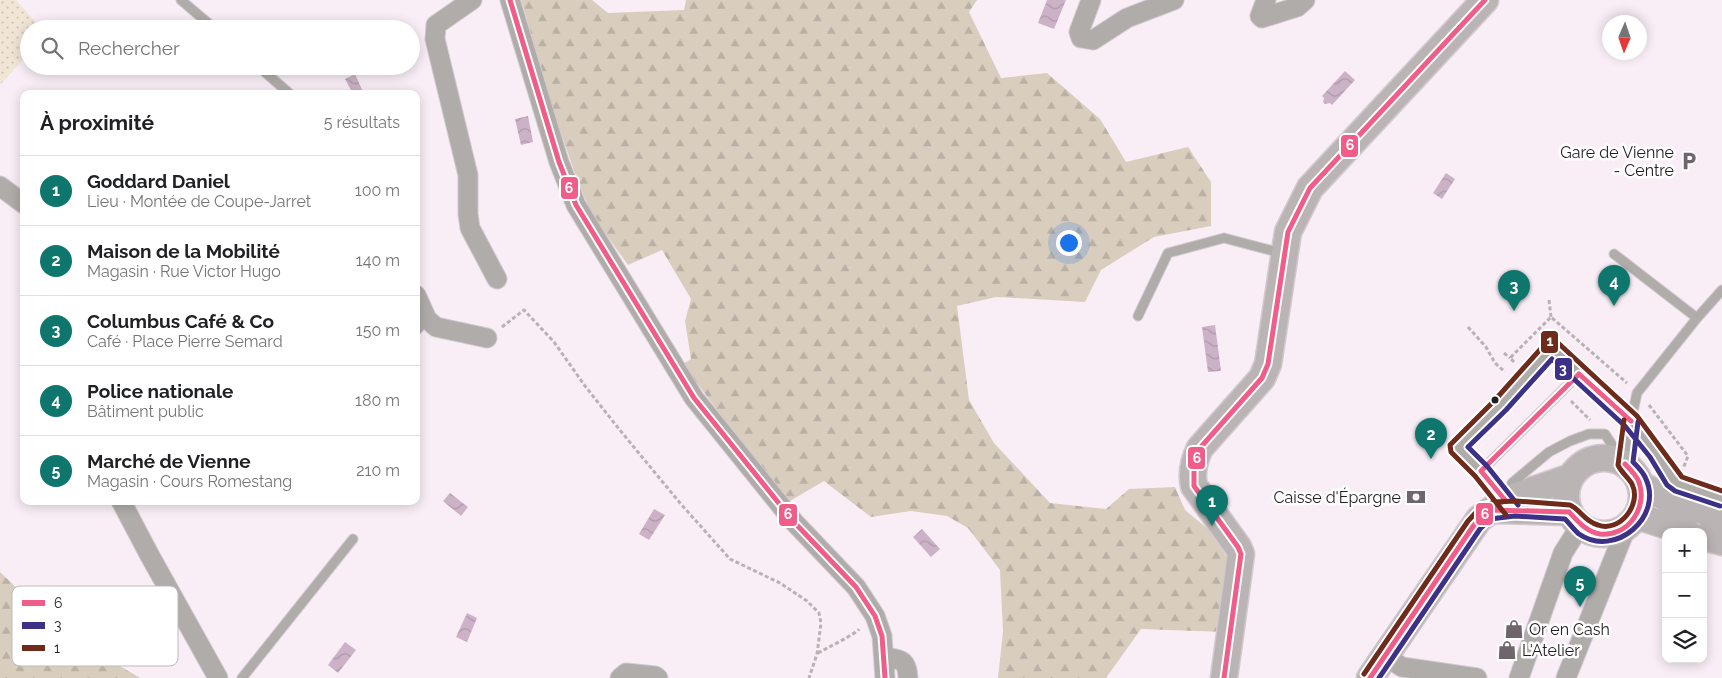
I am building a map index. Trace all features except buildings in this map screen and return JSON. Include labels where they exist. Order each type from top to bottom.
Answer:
[{"type":"main road","points":[[1224,678],[1241,554],[1238,547],[1194,486],[1193,468],[1195,458],[1200,448],[1262,378],[1268,364],[1288,232],[1310,188],[1485,0]]},
{"type":"main road","points":[[1632,522],[1643,498],[1637,476],[1624,464],[1607,458],[1590,461],[1580,467],[1572,477],[1566,494],[1575,519],[1588,531],[1608,534],[1632,522],[1665,528]]},
{"type":"main road","points":[[1370,678],[1474,525],[1486,513],[1572,477]]},
{"type":"main road","points":[[1641,485],[1672,501],[1722,517]]},
{"type":"main road","points":[[1502,506],[1575,519]]},
{"type":"main road","points":[[1707,538],[1722,542]]},
{"type":"street","points":[[472,0],[436,25],[435,39],[468,175],[470,228],[497,279]]},
{"type":"street","points":[[510,0],[560,162],[576,205],[694,398],[794,522],[856,587],[875,616],[882,636],[885,678]]},
{"type":"street","points":[[1091,0],[1079,32],[1081,38],[1086,40],[1093,40],[1127,18],[1174,0]]},
{"type":"street","points":[[1266,0],[1260,16],[1262,18],[1296,7],[1305,0]]},
{"type":"street","points":[[0,186],[20,201]]},
{"type":"street","points":[[422,325],[488,338]]},
{"type":"street","points":[[1624,464],[1632,421]]},
{"type":"street","points":[[123,505],[167,586]]},
{"type":"street","points":[[1519,678],[1575,519]]},
{"type":"street","points":[[1566,678],[1632,522]]},
{"type":"street","points":[[178,606],[218,678]]},
{"type":"street","points":[[1385,656],[1409,668],[1477,678]]},
{"type":"street","points":[[884,657],[902,660],[906,665],[908,678]]},
{"type":"street","points":[[620,678],[626,673],[655,676],[658,678]]},
{"type":"lane","points":[[181,0],[204,20]]},
{"type":"lane","points":[[268,75],[285,90]]},
{"type":"lane","points":[[1138,316],[1168,253],[1224,238],[1284,254]]},
{"type":"lane","points":[[1614,254],[1697,318]]},
{"type":"lane","points":[[1632,421],[1638,393],[1697,318],[1722,290]]},
{"type":"lane","points":[[1502,506],[1481,471],[1457,447],[1500,405],[1552,348],[1632,421],[1656,452],[1672,479],[1678,484],[1722,499]]},
{"type":"lane","points":[[1481,471],[1579,374]]},
{"type":"lane","points":[[1502,506],[1512,483],[1549,452],[1589,434],[1605,434],[1624,464]]},
{"type":"lane","points":[[242,678],[353,538]]},
{"type":"path","points":[[1549,300],[1551,317]]},
{"type":"path","points":[[488,338],[524,310],[554,342],[619,429],[680,503],[730,559],[780,584],[807,601],[819,614],[820,623],[817,654],[809,678]]},
{"type":"path","points":[[1468,327],[1486,347],[1495,363],[1505,372]]},
{"type":"path","points":[[1504,353],[1510,358]]},
{"type":"path","points":[[1561,391],[1605,434]]},
{"type":"path","points":[[1638,393],[1648,403],[1688,456],[1678,484]]},
{"type":"path","points":[[817,654],[847,636],[856,633],[860,627]]},
{"type":"shaded area","points":[[0,0],[16,0],[34,20],[20,20],[20,63],[0,85]]},
{"type":"green space","points":[[521,0],[592,0],[608,13],[684,10],[686,0],[977,0],[969,12],[1001,78],[1047,73],[1100,119],[1126,162],[1188,147],[1211,182],[1211,226],[1154,237],[1101,270],[1085,302],[996,297],[957,306],[969,400],[994,443],[1050,503],[1106,509],[1129,489],[1175,487],[1185,510],[1208,529],[1225,554],[1228,562],[1224,632],[1141,629],[1106,678],[998,678],[1003,632],[1000,570],[968,528],[947,516],[911,511],[871,517],[824,481],[790,501],[748,452],[683,364],[691,359],[685,321],[691,299],[662,250],[628,265],[594,218],[580,188],[554,113]]},
{"type":"green space","points":[[0,572],[15,586],[12,586],[12,666],[120,666],[140,678],[0,678]]},
{"type":"water","points":[[1047,0],[1066,0],[1054,29],[1038,23]]},
{"type":"water","points":[[1345,71],[1355,80],[1332,105],[1330,103],[1325,104],[1322,96]]},
{"type":"water","points":[[355,75],[362,90],[351,90],[345,79]]},
{"type":"water","points":[[528,116],[533,142],[521,145],[515,119]]},
{"type":"water","points":[[1446,173],[1455,179],[1442,199],[1433,193]]},
{"type":"water","points":[[1215,325],[1221,371],[1208,372],[1202,327]]},
{"type":"water","points":[[450,493],[468,507],[461,516],[443,501]]},
{"type":"water","points":[[654,509],[665,515],[649,540],[639,534]]},
{"type":"water","points":[[922,529],[940,549],[931,557],[913,537]]},
{"type":"water","points":[[467,613],[477,618],[467,642],[456,637]]},
{"type":"water","points":[[345,642],[356,650],[338,673],[328,665]]},
{"type":"transit line","name":"6","points":[[510,0],[559,162],[576,205],[694,398],[794,522],[856,587],[875,616],[882,636],[885,678]]},
{"type":"transit line","name":"6","points":[[1224,678],[1241,554],[1238,547],[1194,486],[1194,466],[1200,448],[1262,378],[1268,364],[1288,232],[1310,188],[1485,0]]},
{"type":"transit line","name":"1","points":[[1506,515],[1475,476],[1451,452],[1450,445],[1495,400],[1546,343],[1551,341],[1557,342],[1637,416],[1682,477],[1722,491]]},
{"type":"transit line","name":"3","points":[[1518,505],[1487,466],[1468,447],[1506,410],[1552,359],[1625,426],[1650,457],[1667,485],[1675,491],[1720,506]]},
{"type":"transit line","name":"6","points":[[1579,374],[1631,421]]},
{"type":"transit line","name":"6","points":[[1370,678],[1474,525],[1486,513],[1505,500],[1481,471],[1579,374]]},
{"type":"transit line","name":"1","points":[[1364,674],[1468,521],[1481,507],[1494,502],[1516,501],[1570,505],[1589,521],[1598,525],[1614,525],[1621,521],[1627,515],[1634,500],[1632,484],[1618,465],[1624,420]]},
{"type":"transit line","name":"3","points":[[1379,678],[1480,529],[1490,519],[1515,516],[1565,519],[1579,534],[1593,540],[1607,541],[1621,537],[1633,530],[1642,519],[1648,506],[1649,492],[1644,475],[1633,462],[1638,422]]},
{"type":"transit line","name":"6","points":[[1569,512],[1583,526],[1595,533],[1610,534],[1627,526],[1638,511],[1641,502],[1641,492],[1638,480],[1625,464]]},
{"type":"transit line","name":"6","points":[[1469,532],[1479,519],[1490,510],[1569,512]]},
{"type":"place","name":"Gare de Vienne - Centre","points":[[1689,161]]},
{"type":"place","name":"Police nationale","points":[[1614,306]]},
{"type":"place","name":"Columbus Café & Co","points":[[1514,311]]},
{"type":"place","name":"Maison de la Mobilité","points":[[1431,459]]},
{"type":"place","name":"Caisse d'Épargne","points":[[1416,497]]},
{"type":"place","name":"Goddard Daniel","points":[[1212,526]]},
{"type":"place","name":"Marché de Vienne","points":[[1580,607]]},
{"type":"place","name":"Or en Cash","points":[[1514,629]]},
{"type":"place","name":"L'Atelier","points":[[1507,650]]}]
